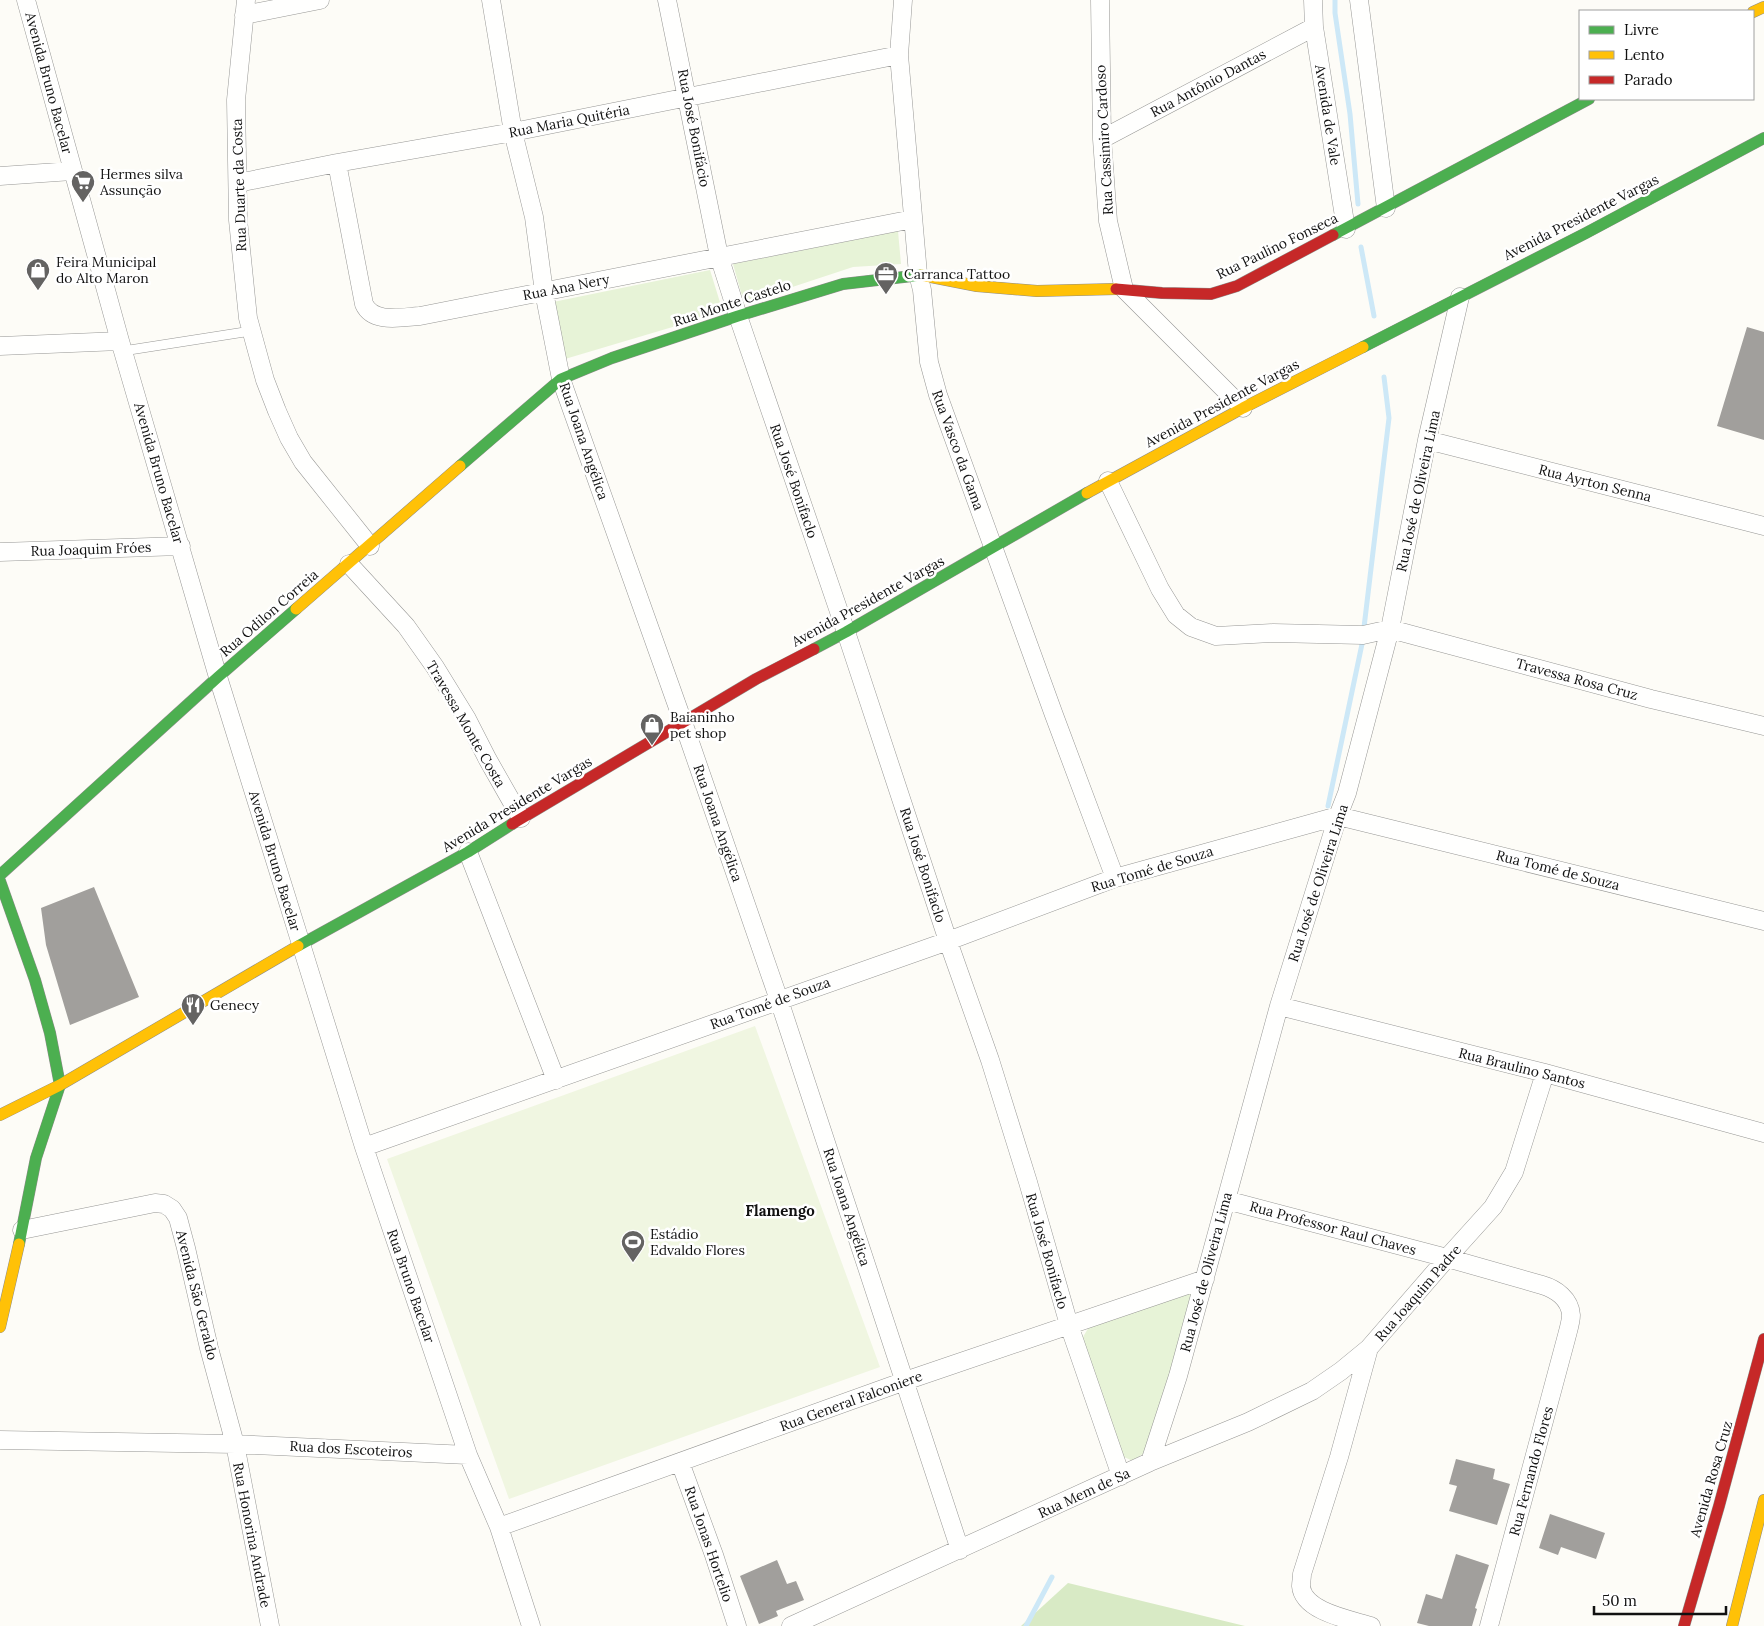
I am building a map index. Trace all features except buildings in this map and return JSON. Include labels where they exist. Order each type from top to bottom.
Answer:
[{"type":"main road","name":"Rua Paulino Fonseca","points":[[918,274],[977,286],[1037,290],[1124,289],[1162,293],[1211,294],[1237,286],[1588,100]]},
{"type":"main road","name":"Avenida Presidente Vargas","points":[[0,1115],[60,1085],[301,944],[468,852],[521,818],[756,679],[846,632],[1108,481],[1243,408],[1586,232],[1764,138]]},
{"type":"main road","name":"Rua Monte Castelo","points":[[561,378],[612,358],[738,316],[843,284],[918,274]]},
{"type":"main road","name":"Rua Odilon Correia","points":[[0,875],[218,677],[561,378]]},
{"type":"main road","points":[[0,881],[35,980],[50,1033],[60,1085],[36,1158],[0,1326]]},
{"type":"main road","name":"Avenida Rosa Cruz","points":[[1684,1626],[1764,1339]]},
{"type":"main road","points":[[1732,1626],[1764,1500]]},
{"type":"street","name":"Avenida Bruno Bacelar","points":[[26,0],[72,171],[218,677],[301,944]]},
{"type":"street","points":[[245,7],[320,0]]},
{"type":"street","name":"Rua Joana Angélica","points":[[491,0],[513,132],[534,217],[544,292],[561,378],[779,1000],[960,1550]]},
{"type":"street","name":"Rua José Bonifácio","points":[[667,0],[719,256]]},
{"type":"street","name":"Rua Vasco da Gama","points":[[903,0],[899,55],[918,274],[922,290],[929,362],[938,395],[993,548],[1115,878]]},
{"type":"street","name":"Rua Cassimiro Cardoso","points":[[1100,0],[1102,139],[1108,221],[1124,289]]},
{"type":"street","name":"Avenida de Vale","points":[[1313,0],[1314,27],[1346,229]]},
{"type":"street","points":[[1361,1],[1386,208]]},
{"type":"street","name":"Rua Duarte da Costa","points":[[245,7],[236,100],[238,220],[251,331],[276,411],[289,438],[304,462],[370,546]]},
{"type":"street","name":"Rua Antônio Dantas","points":[[1102,139],[1314,27]]},
{"type":"street","name":"Rua Maria Quitéria","points":[[238,183],[337,163],[513,132],[899,55]]},
{"type":"street","name":"Rua Ana Nery","points":[[337,163],[364,304],[370,313],[379,317],[420,316],[913,219]]},
{"type":"street","points":[[0,176],[72,171]]},
{"type":"street","name":"Rua José Bonifaclo","points":[[719,256],[948,941],[990,1060],[1028,1182],[1069,1325],[1121,1476]]},
{"type":"street","points":[[1124,289],[1243,408]]},
{"type":"street","name":"Rua José de Oliveira Lima","points":[[1150,1462],[1178,1376],[1279,1006],[1338,816],[1347,793],[1390,629],[1427,440],[1460,297]]},
{"type":"street","points":[[0,346],[122,346]]},
{"type":"street","name":"Rua Ayrton Senna","points":[[1427,440],[1764,526]]},
{"type":"street","points":[[1108,481],[1160,589],[1176,615],[1191,627],[1216,636],[1273,633],[1355,634],[1390,629]]},
{"type":"street","name":"Rua Joaquim Fróes","points":[[0,552],[181,546]]},
{"type":"street","name":"Travessa Monte Costa","points":[[349,564],[406,626],[435,667],[467,719],[521,818]]},
{"type":"street","name":"Travessa Rosa Cruz","points":[[1390,629],[1651,699],[1764,726]]},
{"type":"street","name":"Rua Tomé de Souza","points":[[364,1147],[948,941],[1115,878],[1338,816],[1764,921]]},
{"type":"street","points":[[468,852],[556,1080]]},
{"type":"street","name":"Rua Bruno Bacelar","points":[[301,944],[364,1147],[468,1455],[499,1527],[531,1626]]},
{"type":"street","name":"Rua Braulino Santos","points":[[1279,1006],[1545,1073],[1764,1133]]},
{"type":"street","name":"Rua Joaquim Padre","points":[[1371,1626],[1339,1617],[1316,1607],[1307,1600],[1301,1586],[1302,1574],[1310,1555],[1339,1458],[1369,1348],[1446,1258],[1493,1207],[1506,1187],[1514,1172],[1545,1073]]},
{"type":"street","name":"Rua Professor Raul Chaves","points":[[1226,1200],[1446,1258],[1550,1288],[1563,1296],[1571,1314]]},
{"type":"street","name":"Avenida São Geraldo","points":[[22,1230],[150,1204],[164,1204],[172,1210],[178,1218],[209,1348],[235,1444]]},
{"type":"street","name":"Rua General Falconiere","points":[[499,1527],[905,1382],[1205,1279]]},
{"type":"street","name":"Rua Fernando Flores","points":[[1489,1626],[1564,1348],[1571,1314]]},
{"type":"street","name":"Rua Mem de Sa","points":[[791,1626],[1150,1462],[1248,1422],[1312,1391],[1369,1348]]},
{"type":"street","name":"Rua dos Escoteiros","points":[[0,1440],[235,1444],[468,1455]]},
{"type":"street","name":"Rua Honorina Andrade","points":[[235,1444],[270,1626]]},
{"type":"street","name":"Rua Jonas Hortelio","points":[[680,1462],[738,1626]]},
{"type":"lane","points":[[122,346],[251,331]]},
{"type":"green space","points":[[898,231],[901,264],[853,267],[744,303],[733,264]]},
{"type":"green space","points":[[710,270],[723,312],[565,359],[553,302]]},
{"type":"green space","name":"Estádio Edvaldo Flores","points":[[755,1026],[880,1367],[509,1499],[387,1159]]},
{"type":"green space","points":[[1192,1293],[1188,1313],[1148,1450],[1133,1461],[1124,1457],[1086,1355],[1083,1337],[1090,1325]]},
{"type":"green space","points":[[1068,1583],[1245,1626],[1021,1626]]},
{"type":"waterway","points":[[1335,0],[1335,13],[1350,114],[1358,204]]},
{"type":"waterway","points":[[1361,247],[1374,316]]},
{"type":"waterway","points":[[1328,806],[1362,644],[1389,418],[1384,377]]},
{"type":"waterway","points":[[1026,1626],[1052,1577]]},
{"type":"traffic: fast","points":[[1333,235],[1587,100]]},
{"type":"traffic: fast","points":[[1363,347],[1586,233],[1764,138]]},
{"type":"traffic: fast","points":[[460,466],[561,379],[612,358],[738,316],[843,284],[921,275]]},
{"type":"traffic: fast","points":[[814,649],[1087,493]]},
{"type":"traffic: fast","points":[[0,875],[218,677],[296,609]]},
{"type":"traffic: fast","points":[[298,946],[468,852],[512,824]]},
{"type":"traffic: fast","points":[[0,881],[35,980],[50,1033],[60,1085],[36,1158],[19,1244]]},
{"type":"traffic: slow","points":[[1754,12],[1764,7]]},
{"type":"traffic: slow","points":[[921,275],[977,286],[1037,291],[1116,289]]},
{"type":"traffic: slow","points":[[1087,493],[1243,408],[1363,347]]},
{"type":"traffic: slow","points":[[296,609],[460,466]]},
{"type":"traffic: slow","points":[[0,1115],[60,1085],[298,946]]},
{"type":"traffic: slow","points":[[0,1327],[19,1244]]},
{"type":"traffic: slow","points":[[1732,1626],[1764,1500]]},
{"type":"traffic: jam","points":[[1116,289],[1162,293],[1211,294],[1237,286],[1333,235]]},
{"type":"traffic: jam","points":[[512,824],[756,679],[814,649]]},
{"type":"traffic: jam","points":[[1684,1626],[1764,1339]]},
{"type":"place","name":"Hermes silva Assunção","points":[[83,203]]},
{"type":"place","name":"Feira Municipal do Alto Maron","points":[[38,291]]},
{"type":"place","name":"Carranca Tattoo","points":[[886,295]]},
{"type":"place","name":"Baianinho pet shop","points":[[652,746]]},
{"type":"place","name":"Genecy","points":[[193,1026]]},
{"type":"place","name":"Estádio Edvaldo Flores","points":[[633,1263]]},
{"type":"district","name":"Flamengo","points":[[780,1211]]}]
